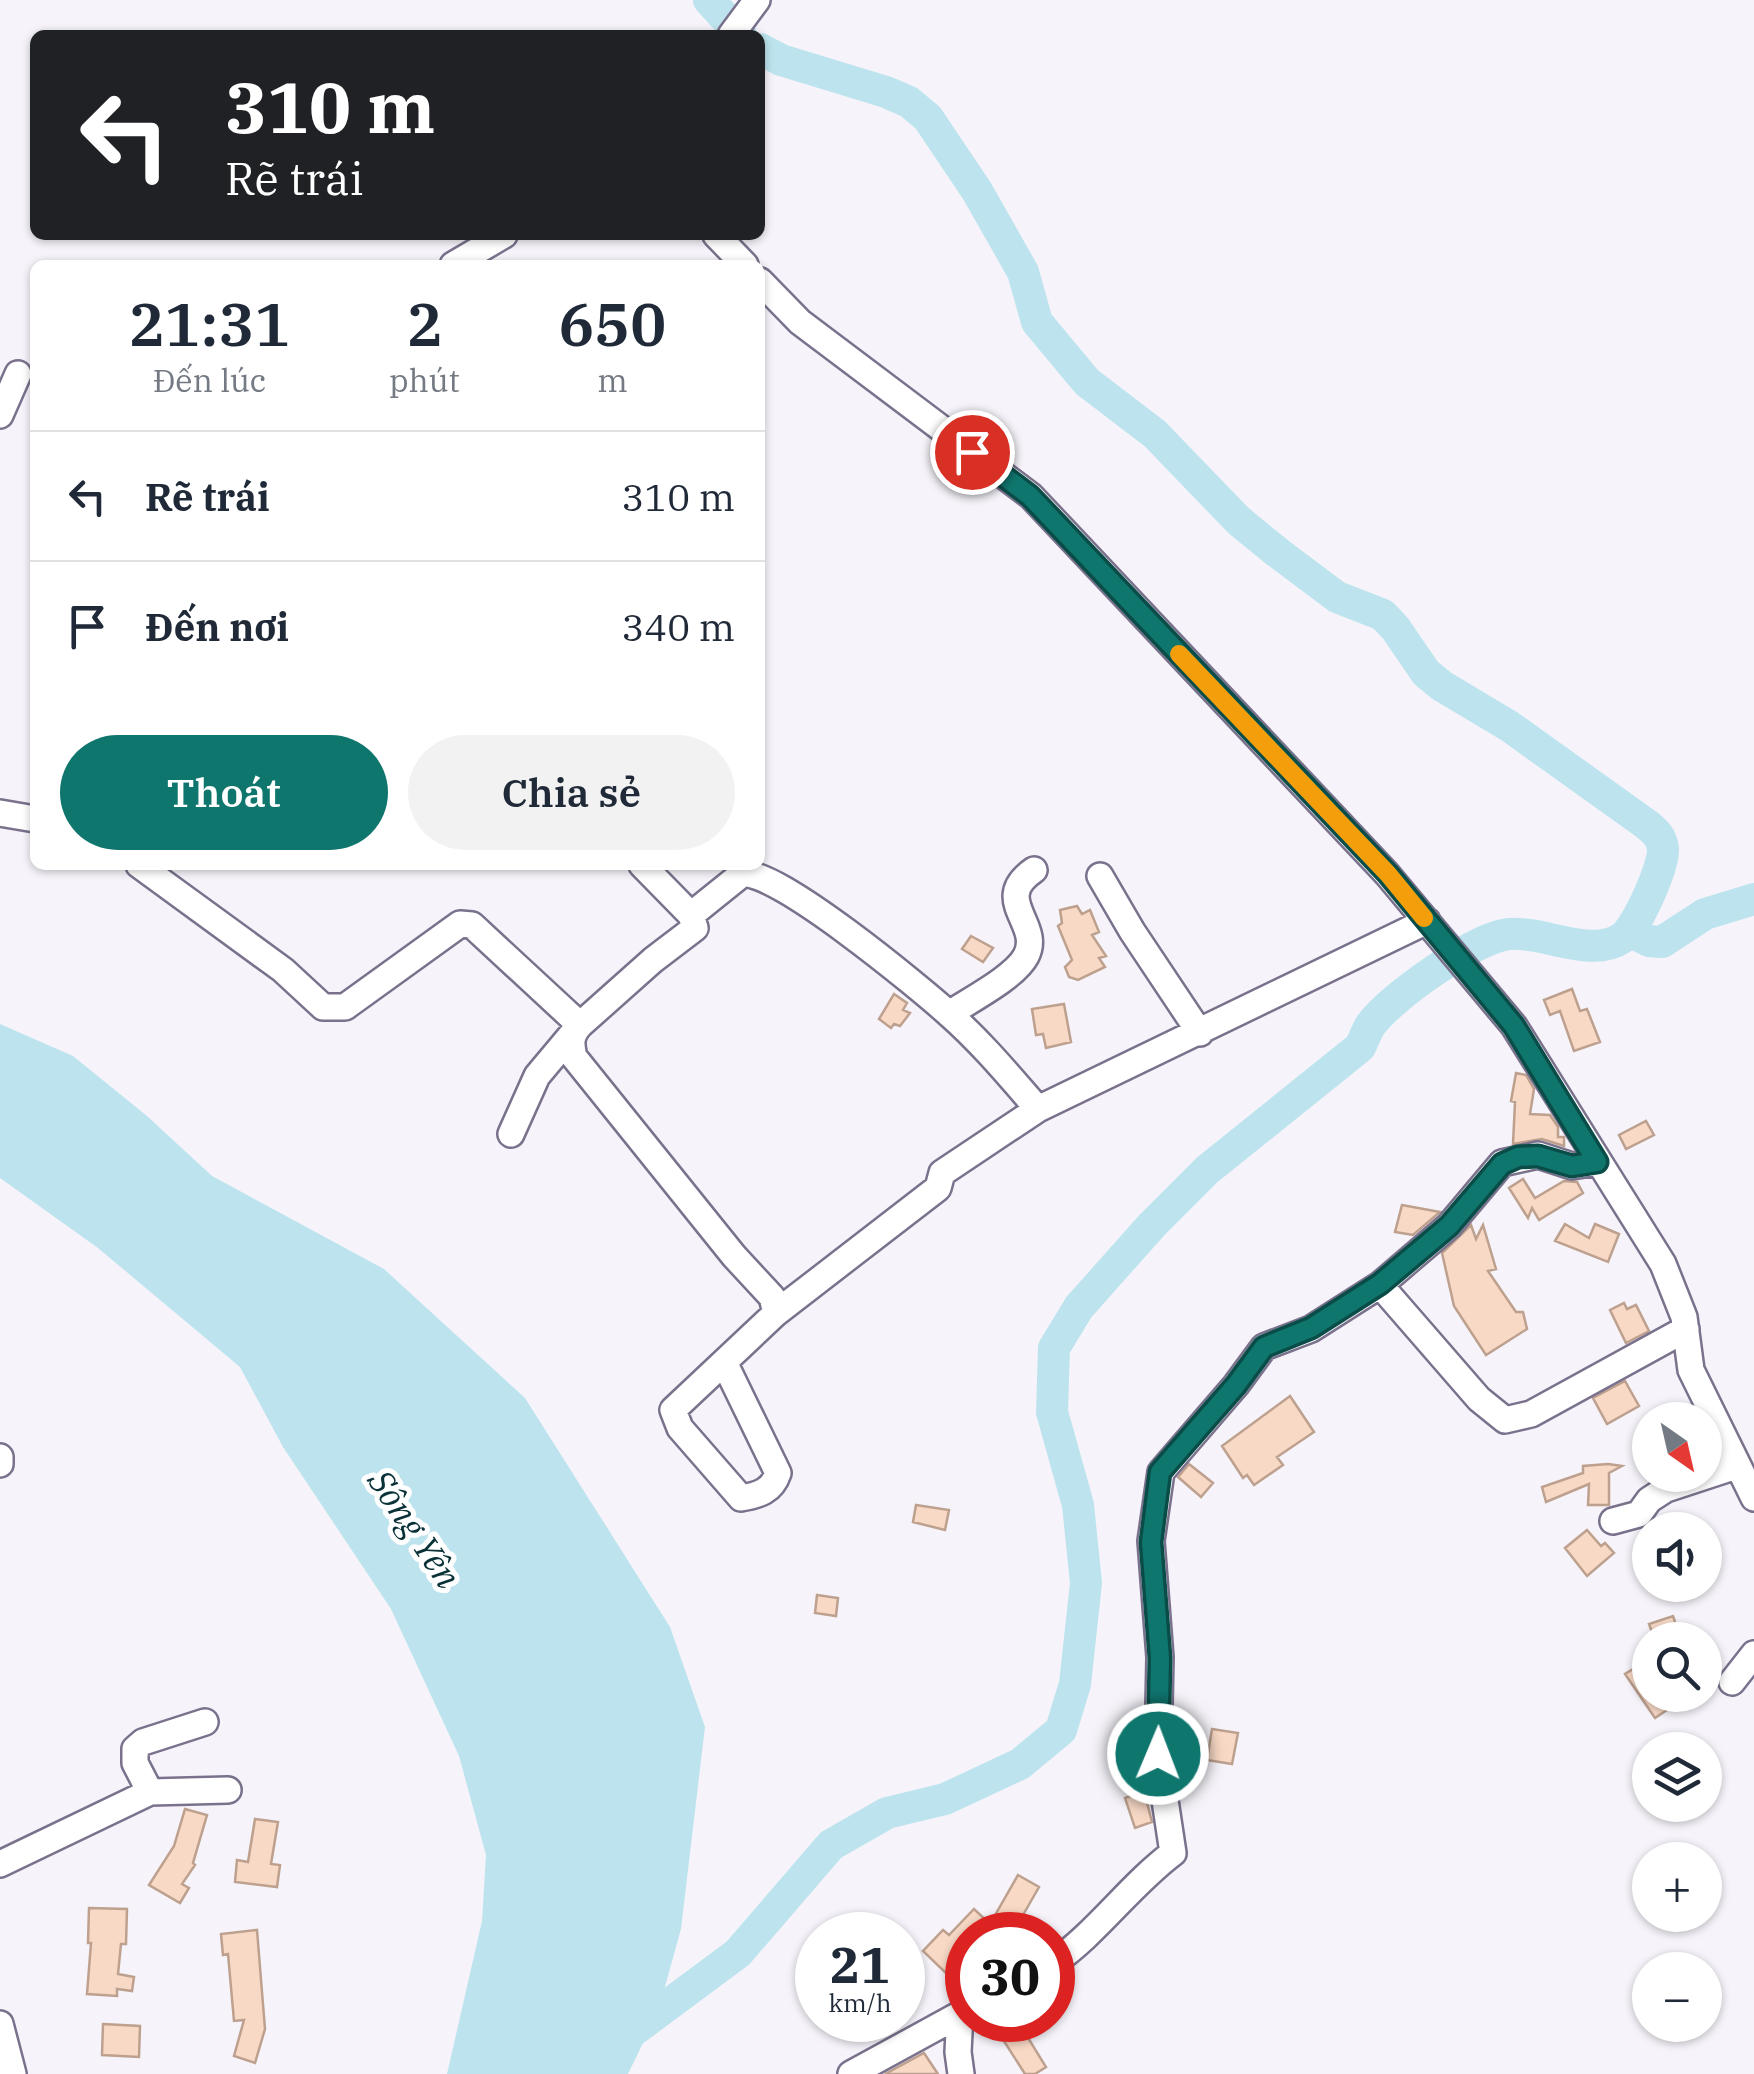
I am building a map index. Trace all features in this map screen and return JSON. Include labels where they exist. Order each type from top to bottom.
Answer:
[{"type":"street","points":[[735,30],[753,5]]},
{"type":"street","points":[[462,260],[496,240]]},
{"type":"street","points":[[721,240],[740,260]]},
{"type":"street","points":[[765,286],[800,322],[1030,496],[1388,874],[1514,1026],[1664,1264],[1686,1329],[1692,1370],[1754,1498]]},
{"type":"street","points":[[0,415],[18,374]]},
{"type":"street","points":[[0,813],[30,818]]},
{"type":"street","points":[[147,870],[283,970],[322,1007],[345,1008],[460,924],[472,925],[577,1029]]},
{"type":"street","points":[[511,1134],[537,1076],[577,1029],[694,928],[691,916],[647,870]]},
{"type":"street","points":[[949,1014],[1014,970],[1028,954],[1029,935],[1016,895],[1020,882],[1034,870]]},
{"type":"street","points":[[691,916],[742,874],[759,875],[814,910],[949,1014],[1038,1109]]},
{"type":"street","points":[[1100,876],[1200,1033]]},
{"type":"street","points":[[724,1362],[778,1473],[774,1485],[759,1495],[741,1498],[680,1428],[673,1410],[776,1313],[938,1188],[942,1173],[1038,1109],[1433,928]]},
{"type":"street","points":[[577,1029],[571,1045],[574,1058],[772,1298],[776,1313]]},
{"type":"street","points":[[1075,1948],[1151,1870],[1174,1853],[1158,1754],[1160,1658],[1151,1542],[1160,1472],[1264,1347],[1311,1328],[1380,1284],[1440,1234],[1502,1164],[1518,1157],[1538,1156],[1572,1166],[1597,1162]]},
{"type":"street","points":[[1380,1284],[1480,1398],[1505,1420],[1531,1414],[1686,1329]]},
{"type":"street","points":[[1612,1521],[1639,1514],[1666,1489],[1736,1466]]},
{"type":"street","points":[[1732,1682],[1754,1654]]},
{"type":"street","points":[[150,1792],[135,1763],[136,1749],[144,1742],[205,1722]]},
{"type":"street","points":[[0,1864],[150,1792],[228,1790]]},
{"type":"street","points":[[851,2074],[945,2022]]},
{"type":"street","points":[[0,2024],[13,2074]]},
{"type":"street","points":[[960,2042],[962,2074]]},
{"type":"water","name":"Sông Yên","points":[[0,1024],[73,1056],[212,1176],[384,1269],[525,1398],[670,1627],[705,1727],[681,1929],[658,2012],[628,2074],[447,2074],[482,1921],[486,1855],[459,1756],[391,1609],[283,1447],[240,1367],[98,1248],[0,1178]]},
{"type":"building","points":[[1077,906],[1082,914],[1090,910],[1099,932],[1092,935],[1106,956],[1099,958],[1105,967],[1078,980],[1069,977],[1065,967],[1072,960],[1058,926],[1062,923],[1060,910]]},
{"type":"building","points":[[971,936],[993,948],[983,962],[962,949]]},
{"type":"building","points":[[1572,989],[1580,1011],[1587,1009],[1600,1042],[1574,1051],[1560,1011],[1550,1015],[1544,1000]]},
{"type":"building","points":[[894,994],[907,1003],[903,1010],[910,1013],[900,1026],[894,1024],[891,1028],[879,1019]]},
{"type":"building","points":[[1064,1004],[1071,1042],[1046,1048],[1043,1034],[1036,1035],[1032,1009]]},
{"type":"building","points":[[1516,1073],[1526,1075],[1534,1089],[1530,1114],[1550,1115],[1558,1127],[1558,1137],[1564,1137],[1564,1146],[1542,1139],[1513,1144],[1515,1102],[1511,1101]]},
{"type":"building","points":[[1646,1121],[1654,1135],[1626,1149],[1619,1135]]},
{"type":"building","points":[[1523,1179],[1535,1198],[1564,1181],[1577,1182],[1583,1193],[1539,1220],[1532,1208],[1528,1218],[1509,1188]]},
{"type":"building","points":[[1402,1205],[1440,1212],[1413,1235],[1395,1232]]},
{"type":"building","points":[[1565,1224],[1589,1238],[1595,1224],[1619,1234],[1608,1262],[1555,1241]]},
{"type":"building","points":[[1471,1225],[1476,1239],[1483,1225],[1496,1269],[1488,1271],[1516,1312],[1523,1312],[1527,1329],[1486,1355],[1454,1306],[1442,1253]]},
{"type":"building","points":[[1624,1303],[1627,1309],[1636,1305],[1649,1331],[1626,1343],[1610,1310]]},
{"type":"building","points":[[1625,1381],[1637,1402],[1632,1402],[1632,1410],[1607,1424],[1593,1398]]},
{"type":"building","points":[[1290,1396],[1314,1432],[1277,1457],[1283,1465],[1254,1485],[1247,1475],[1243,1478],[1222,1446]]},
{"type":"building","points":[[1189,1464],[1213,1483],[1201,1497],[1178,1477]]},
{"type":"building","points":[[1583,1466],[1622,1466],[1609,1473],[1609,1505],[1588,1505],[1589,1484],[1546,1502],[1542,1487],[1583,1473]]},
{"type":"building","points":[[916,1505],[949,1510],[945,1530],[913,1522]]},
{"type":"building","points":[[1587,1530],[1601,1546],[1605,1543],[1614,1553],[1587,1576],[1565,1548]]},
{"type":"building","points":[[817,1595],[838,1598],[836,1616],[815,1613]]},
{"type":"building","points":[[1212,1729],[1238,1733],[1232,1764],[1207,1760]]},
{"type":"building","points":[[1144,1791],[1152,1822],[1135,1828],[1125,1798]]},
{"type":"building","points":[[185,1809],[207,1815],[195,1865],[182,1884],[189,1888],[180,1903],[149,1885],[174,1846]]},
{"type":"building","points":[[255,1819],[278,1822],[271,1864],[280,1865],[277,1887],[235,1882],[237,1860],[248,1862]]},
{"type":"building","points":[[1018,1875],[1039,1887],[1025,1912],[997,1912]]},
{"type":"building","points":[[89,1908],[127,1909],[126,1944],[121,1944],[118,1974],[134,1977],[132,1991],[117,1989],[117,1996],[87,1994]]},
{"type":"building","points":[[257,1930],[265,2029],[255,2063],[234,2056],[244,2020],[234,2021],[228,1954],[223,1955],[221,1934]]},
{"type":"building","points":[[945,1932],[945,1972],[925,1953]]},
{"type":"building","points":[[103,2024],[140,2026],[139,2057],[102,2055]]},
{"type":"building","points":[[1005,2042],[1031,2042],[1046,2067],[1035,2074],[1025,2074]]},
{"type":"building","points":[[924,2053],[938,2074],[885,2074]]},
{"type":"waterway","points":[[709,0],[736,30]]},
{"type":"waterway","points":[[575,2074],[738,1953],[831,1845],[887,1813],[945,1799],[1020,1764],[1061,1730],[1075,1684],[1086,1583],[1078,1505],[1052,1412],[1054,1348],[1079,1307],[1207,1170],[1360,1047],[1380,1014],[1414,985],[1476,946],[1509,934],[1596,946],[1622,938],[1648,896],[1663,849],[1658,835],[1646,824],[1509,726],[1442,686],[1426,673],[1383,615],[1337,597],[1277,552],[1239,521],[1155,434],[1087,382],[1037,322],[1023,272],[977,191],[928,118],[909,102],[886,92],[765,52]]},
{"type":"waterway","points":[[1629,931],[1649,941],[1662,942],[1705,914],[1754,899]]},
{"type":"slow traffic","points":[[1179,654],[1388,874],[1424,918]]},
{"type":"route","points":[[972,452],[1030,496],[1388,874],[1514,1026],[1597,1162],[1572,1166],[1538,1156],[1518,1157],[1502,1164],[1449,1226],[1380,1284],[1311,1328],[1264,1347],[1160,1472],[1151,1542],[1160,1658],[1158,1754]]}]
